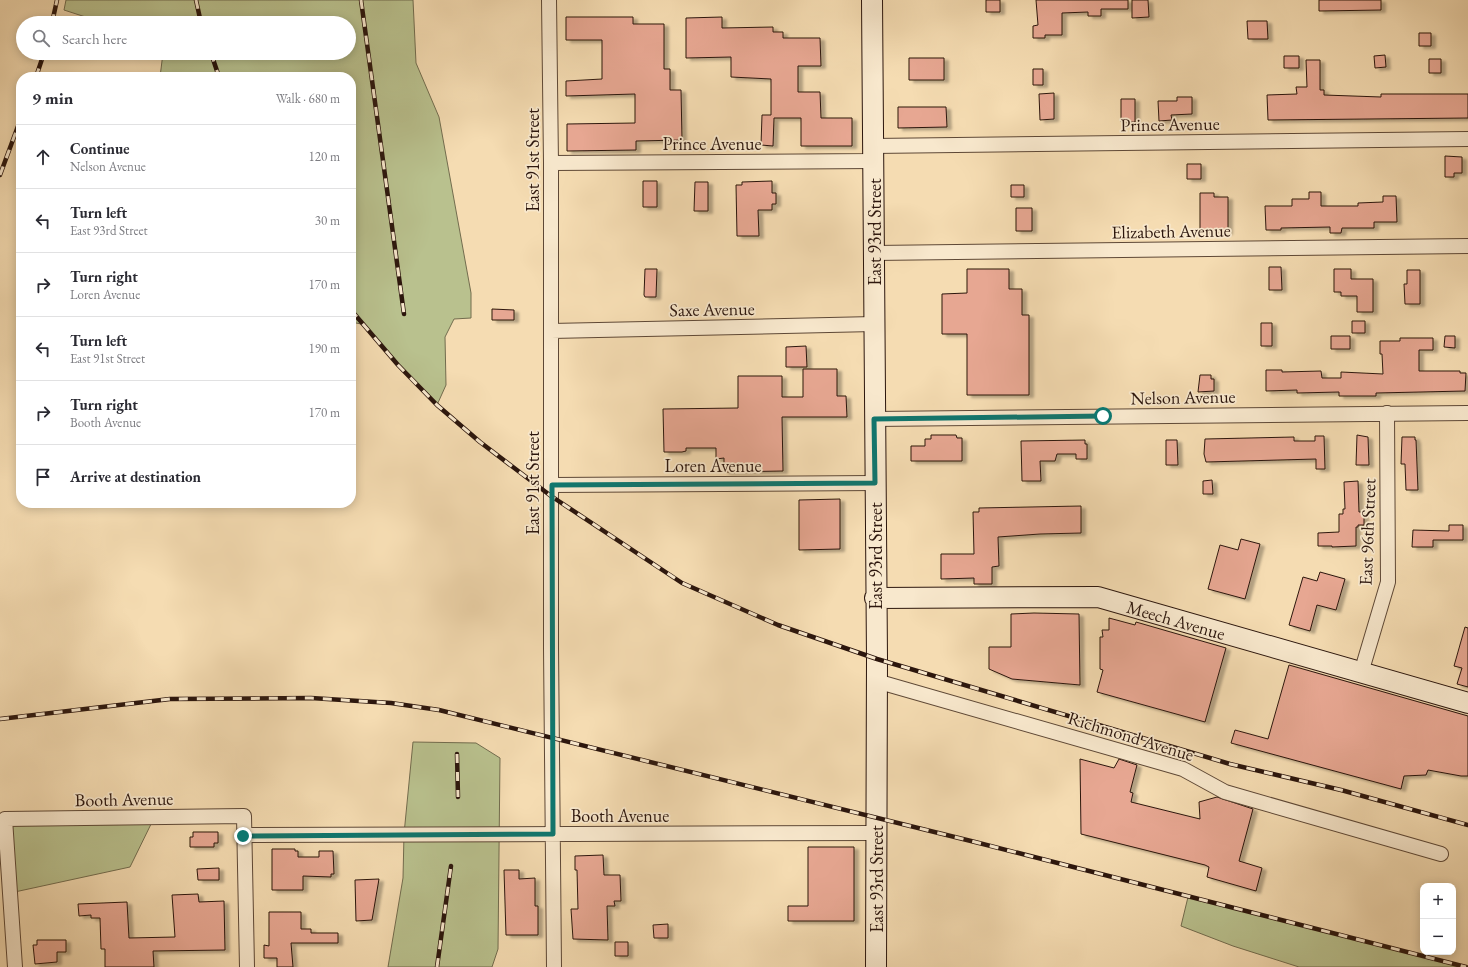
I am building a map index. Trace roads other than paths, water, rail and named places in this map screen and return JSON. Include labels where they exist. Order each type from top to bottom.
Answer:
[{"type":"main road","name":"East 93rd Street","points":[[872,0],[876,967]]},
{"type":"main road","name":"Meech Avenue","points":[[875,598],[1098,597],[1468,703]]},
{"type":"street","name":"East 91st Street","points":[[549,0],[554,967]]},
{"type":"street","name":"Prince Avenue","points":[[551,164],[873,153],[1468,139]]},
{"type":"street","name":"Elizabeth Avenue","points":[[874,253],[1468,246]]},
{"type":"street","name":"Saxe Avenue","points":[[551,331],[874,324]]},
{"type":"street","name":"Nelson Avenue","points":[[874,419],[1468,412]]},
{"type":"street","name":"East 96th Street","points":[[1361,673],[1388,582],[1387,413]]},
{"type":"street","name":"Loren Avenue","points":[[552,485],[875,483]]},
{"type":"street","name":"Richmond Avenue","points":[[876,681],[1183,769],[1225,792],[1441,854]]},
{"type":"street","name":"Booth Avenue","points":[[15,967],[5,820],[244,816],[243,836],[876,833]]},
{"type":"street","points":[[243,836],[246,967]]},
{"type":"railway","points":[[54,16],[57,0]]},
{"type":"railway","points":[[196,0],[199,16]]},
{"type":"railway","points":[[361,0],[404,314]]},
{"type":"railway","points":[[38,72],[42,60]]},
{"type":"railway","points":[[213,60],[217,72]]},
{"type":"railway","points":[[0,175],[16,132]]},
{"type":"railway","points":[[356,316],[398,365],[437,405],[480,442],[551,496],[682,583],[778,625],[877,659],[1230,764],[1341,790],[1468,825]]},
{"type":"railway","points":[[0,719],[170,699],[311,698],[391,703],[439,710],[975,842],[1466,967]]},
{"type":"railway","points":[[457,754],[458,797]]},
{"type":"railway","points":[[437,967],[451,866]]}]
